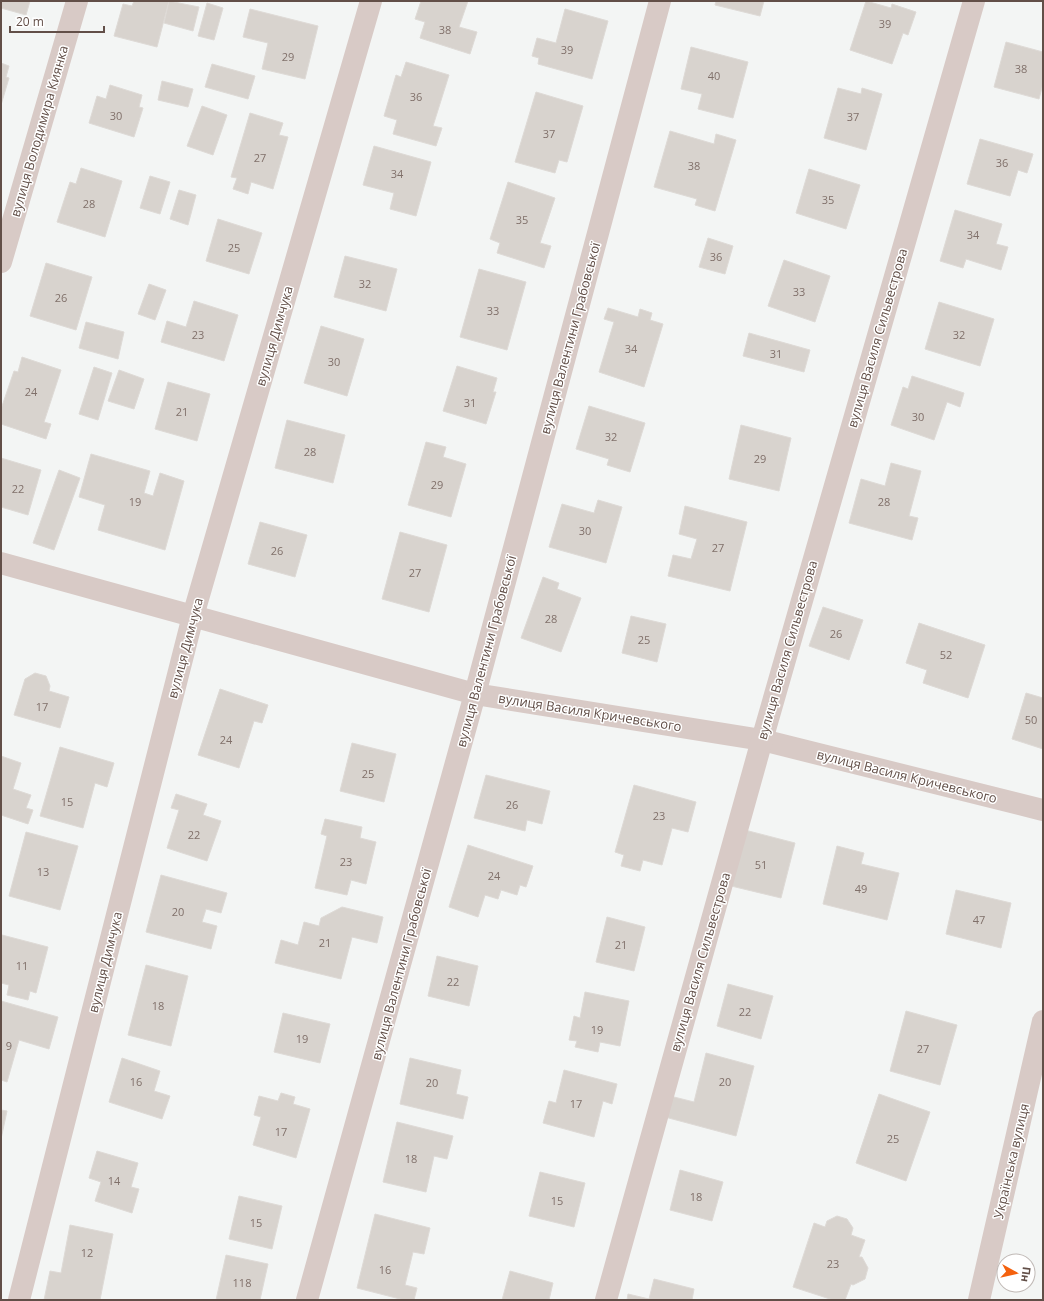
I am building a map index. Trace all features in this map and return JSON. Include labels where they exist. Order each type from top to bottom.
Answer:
[{"type":"street","name":"вулиця Володимира Киянка","points":[[1,262],[77,1]]},
{"type":"street","name":"вулиця Димчука","points":[[19,1300],[193,616],[371,1]]},
{"type":"street","name":"вулиця Валентини Грабовської","points":[[307,1300],[475,694],[660,1]]},
{"type":"street","name":"вулиця Василя Сильвестрова","points":[[606,1300],[762,740],[974,1]]},
{"type":"street","name":"вулиця Василя Кричевського","points":[[1,563],[475,694],[762,740],[1043,810]]},
{"type":"street","name":"Українська вулиця","points":[[979,1300],[1043,1021]]},
{"type":"building","points":[[1,1],[30,1],[26,15],[1,8]]},
{"type":"building","points":[[134,1],[169,1],[157,47],[114,36],[123,4],[132,6]]},
{"type":"building","points":[[169,1],[199,7],[193,31],[164,23]]},
{"type":"building","points":[[421,1],[468,1],[459,27],[477,32],[470,54],[420,38],[425,22],[415,19]]},
{"type":"building","points":[[716,1],[764,1],[760,16],[715,5]]},
{"type":"building","points":[[866,1],[891,8],[892,4],[916,12],[908,35],[903,33],[892,64],[850,50]]},
{"type":"building","points":[[207,3],[223,8],[214,40],[198,36]]},
{"type":"building","points":[[250,9],[318,26],[305,79],[262,69],[268,43],[243,37]]},
{"type":"building","points":[[565,9],[608,21],[592,79],[538,64],[539,58],[532,56],[537,38],[556,43]]},
{"type":"building","points":[[1006,42],[1043,52],[1043,84],[1039,99],[994,87]]},
{"type":"building","points":[[691,47],[748,62],[733,118],[698,109],[702,94],[681,89]]},
{"type":"building","points":[[406,62],[449,75],[433,126],[442,128],[436,146],[393,134],[397,120],[384,116],[396,75],[401,77]]},
{"type":"building","points":[[1,63],[9,66],[6,77],[9,78],[1,105]]},
{"type":"building","points":[[212,64],[255,76],[248,99],[205,87]]},
{"type":"building","points":[[162,81],[193,89],[188,107],[158,100]]},
{"type":"building","points":[[110,85],[142,95],[139,107],[143,108],[134,137],[89,123],[97,96],[106,99]]},
{"type":"building","points":[[838,88],[861,94],[862,88],[882,94],[866,150],[824,138]]},
{"type":"building","points":[[536,92],[583,106],[567,162],[559,160],[555,173],[515,162]]},
{"type":"building","points":[[202,106],[227,115],[213,155],[187,146]]},
{"type":"building","points":[[250,113],[283,123],[279,135],[288,137],[273,189],[251,182],[248,194],[233,189],[237,178],[231,177]]},
{"type":"building","points":[[670,131],[714,144],[716,134],[736,140],[715,211],[695,205],[697,199],[654,187]]},
{"type":"building","points":[[980,139],[1033,154],[1027,173],[1018,170],[1010,196],[967,184]]},
{"type":"building","points":[[374,146],[431,162],[416,216],[390,209],[394,193],[363,185]]},
{"type":"building","points":[[81,168],[122,181],[105,237],[57,222],[70,182],[76,184]]},
{"type":"building","points":[[809,169],[860,185],[846,229],[796,213]]},
{"type":"building","points":[[150,176],[170,182],[160,214],[140,208]]},
{"type":"building","points":[[508,182],[555,198],[540,243],[551,246],[544,268],[497,253],[500,243],[490,239]]},
{"type":"building","points":[[179,190],[196,195],[188,225],[170,219]]},
{"type":"building","points":[[955,210],[1002,224],[996,244],[1008,247],[1001,270],[966,259],[963,268],[940,261]]},
{"type":"building","points":[[218,219],[262,233],[249,274],[206,261]]},
{"type":"building","points":[[708,238],[733,246],[725,274],[699,267]]},
{"type":"building","points":[[345,256],[397,269],[386,311],[334,297]]},
{"type":"building","points":[[784,260],[830,276],[815,322],[768,306]]},
{"type":"building","points":[[46,263],[92,277],[76,330],[30,316]]},
{"type":"building","points":[[479,269],[526,282],[507,350],[460,337]]},
{"type":"building","points":[[149,284],[166,290],[155,320],[138,314]]},
{"type":"building","points":[[194,301],[238,315],[224,361],[161,342],[167,321],[186,327]]},
{"type":"building","points":[[939,302],[994,319],[980,366],[925,349]]},
{"type":"building","points":[[608,308],[638,317],[640,309],[652,313],[650,320],[663,324],[644,387],[599,372],[614,322],[604,319]]},
{"type":"building","points":[[86,322],[124,332],[118,359],[79,348]]},
{"type":"building","points":[[321,326],[364,339],[347,396],[304,383]]},
{"type":"building","points":[[749,333],[810,350],[804,372],[743,356]]},
{"type":"building","points":[[22,357],[61,370],[44,422],[51,424],[46,439],[1,424],[1,409],[14,371],[18,372]]},
{"type":"building","points":[[457,366],[497,378],[493,392],[496,392],[486,424],[443,411]]},
{"type":"building","points":[[94,367],[112,373],[98,420],[79,414]]},
{"type":"building","points":[[119,370],[144,379],[134,409],[108,401]]},
{"type":"building","points":[[912,376],[964,393],[960,407],[947,402],[934,440],[891,425],[903,387],[908,389]]},
{"type":"building","points":[[168,382],[210,394],[197,441],[155,429]]},
{"type":"building","points":[[589,406],[645,423],[630,472],[607,465],[609,459],[576,449]]},
{"type":"building","points":[[287,420],[345,435],[333,483],[275,468]]},
{"type":"building","points":[[741,425],[791,438],[779,491],[729,479]]},
{"type":"building","points":[[426,442],[446,447],[443,457],[466,464],[451,517],[408,505]]},
{"type":"building","points":[[91,454],[150,471],[144,493],[153,496],[160,473],[184,481],[165,550],[98,530],[105,505],[79,497]]},
{"type":"building","points":[[1,458],[41,470],[28,515],[1,507]]},
{"type":"building","points":[[891,463],[921,471],[909,516],[918,518],[912,540],[849,523],[861,479],[885,486]]},
{"type":"building","points":[[59,470],[80,478],[54,550],[33,543]]},
{"type":"building","points":[[598,500],[622,507],[606,563],[549,547],[562,504],[594,513]]},
{"type":"building","points":[[685,506],[747,522],[730,591],[668,576],[673,555],[691,559],[697,539],[679,534]]},
{"type":"building","points":[[260,522],[307,535],[295,577],[248,564]]},
{"type":"building","points":[[400,532],[447,545],[429,612],[382,599]]},
{"type":"building","points":[[543,577],[559,583],[557,589],[581,598],[561,652],[521,638]]},
{"type":"building","points":[[823,607],[863,620],[849,660],[809,646]]},
{"type":"building","points":[[631,616],[666,624],[657,662],[622,653]]},
{"type":"building","points":[[919,623],[985,645],[968,698],[923,683],[927,670],[906,663]]},
{"type":"building","points":[[35,673],[46,676],[50,686],[49,691],[69,697],[60,728],[14,715],[25,679]]},
{"type":"building","points":[[220,689],[268,705],[262,723],[254,721],[239,768],[198,755]]},
{"type":"building","points":[[1026,693],[1043,698],[1043,749],[1012,739]]},
{"type":"building","points":[[352,743],[396,754],[384,802],[340,791]]},
{"type":"building","points":[[60,747],[114,763],[107,787],[95,783],[83,828],[40,816]]},
{"type":"building","points":[[1,756],[21,763],[13,789],[31,795],[26,808],[33,810],[28,824],[1,815]]},
{"type":"building","points":[[486,775],[550,791],[542,824],[527,820],[525,831],[474,818]]},
{"type":"building","points":[[634,785],[696,802],[688,832],[672,828],[662,865],[643,860],[640,871],[621,866],[624,855],[615,852]]},
{"type":"building","points":[[176,794],[207,804],[203,815],[221,821],[207,861],[167,848],[179,810],[171,808]]},
{"type":"building","points":[[325,819],[362,827],[360,838],[376,842],[366,884],[351,880],[347,895],[315,888],[327,836],[321,834]]},
{"type":"building","points":[[741,829],[795,843],[781,898],[727,885]]},
{"type":"building","points":[[26,832],[78,846],[60,910],[9,896]]},
{"type":"building","points":[[468,845],[533,866],[526,887],[520,885],[517,895],[501,890],[498,899],[485,895],[478,917],[449,907]]},
{"type":"building","points":[[837,846],[864,853],[861,864],[899,873],[887,920],[823,904]]},
{"type":"building","points":[[161,875],[227,893],[221,913],[206,909],[202,922],[217,926],[211,949],[146,932]]},
{"type":"building","points":[[956,890],[1011,903],[1001,948],[946,934]]},
{"type":"building","points":[[342,907],[383,917],[377,943],[352,937],[341,979],[275,963],[281,940],[298,945],[304,922],[319,926],[321,918]]},
{"type":"building","points":[[607,917],[645,927],[634,971],[596,962]]},
{"type":"building","points":[[2,935],[48,947],[36,993],[30,991],[28,1000],[7,995],[9,985],[1,983]]},
{"type":"building","points":[[437,956],[478,966],[469,1006],[428,996]]},
{"type":"building","points":[[146,965],[188,976],[171,1046],[128,1035]]},
{"type":"building","points":[[728,984],[773,996],[761,1039],[717,1026]]},
{"type":"building","points":[[585,992],[629,1001],[620,1046],[600,1042],[598,1052],[575,1047],[577,1041],[569,1040],[574,1016],[580,1018]]},
{"type":"building","points":[[1,1001],[58,1017],[49,1049],[19,1040],[7,1082],[1,1080]]},
{"type":"building","points":[[906,1011],[957,1025],[940,1085],[890,1071]]},
{"type":"building","points":[[283,1013],[330,1024],[320,1063],[274,1052]]},
{"type":"building","points":[[706,1053],[754,1066],[736,1136],[665,1117],[670,1096],[694,1102]]},
{"type":"building","points":[[122,1058],[160,1071],[154,1091],[170,1096],[162,1119],[109,1102]]},
{"type":"building","points":[[410,1058],[461,1070],[456,1094],[468,1097],[463,1119],[400,1104]]},
{"type":"building","points":[[564,1070],[617,1084],[612,1104],[603,1101],[594,1137],[543,1123],[549,1101],[556,1103]]},
{"type":"building","points":[[281,1093],[295,1097],[293,1104],[310,1109],[296,1158],[253,1145],[261,1117],[254,1115],[259,1096],[278,1101]]},
{"type":"building","points":[[879,1094],[930,1112],[906,1181],[856,1163]]},
{"type":"building","points":[[1,1110],[7,1111],[1,1139]]},
{"type":"building","points":[[397,1122],[453,1136],[447,1159],[434,1156],[426,1192],[383,1182]]},
{"type":"building","points":[[97,1151],[138,1163],[131,1187],[139,1189],[132,1213],[95,1201],[101,1182],[89,1178]]},
{"type":"building","points":[[680,1170],[723,1182],[712,1221],[670,1210]]},
{"type":"building","points":[[540,1172],[585,1183],[574,1227],[529,1216]]},
{"type":"building","points":[[239,1196],[282,1206],[272,1249],[229,1239]]},
{"type":"building","points":[[375,1214],[430,1228],[424,1254],[413,1252],[405,1285],[417,1288],[414,1300],[404,1300],[357,1288]]},
{"type":"building","points":[[837,1216],[847,1219],[853,1228],[851,1235],[865,1240],[859,1257],[862,1257],[868,1268],[865,1279],[853,1285],[851,1284],[845,1300],[833,1300],[793,1287],[814,1223],[825,1227],[827,1221]]},
{"type":"building","points":[[70,1225],[113,1234],[100,1300],[44,1300],[50,1271],[61,1273]]},
{"type":"building","points":[[226,1255],[268,1264],[260,1300],[216,1300]]},
{"type":"building","points":[[510,1271],[553,1283],[549,1300],[502,1300]]},
{"type":"building","points":[[654,1279],[694,1289],[692,1300],[627,1300],[628,1294],[649,1299]]}]
